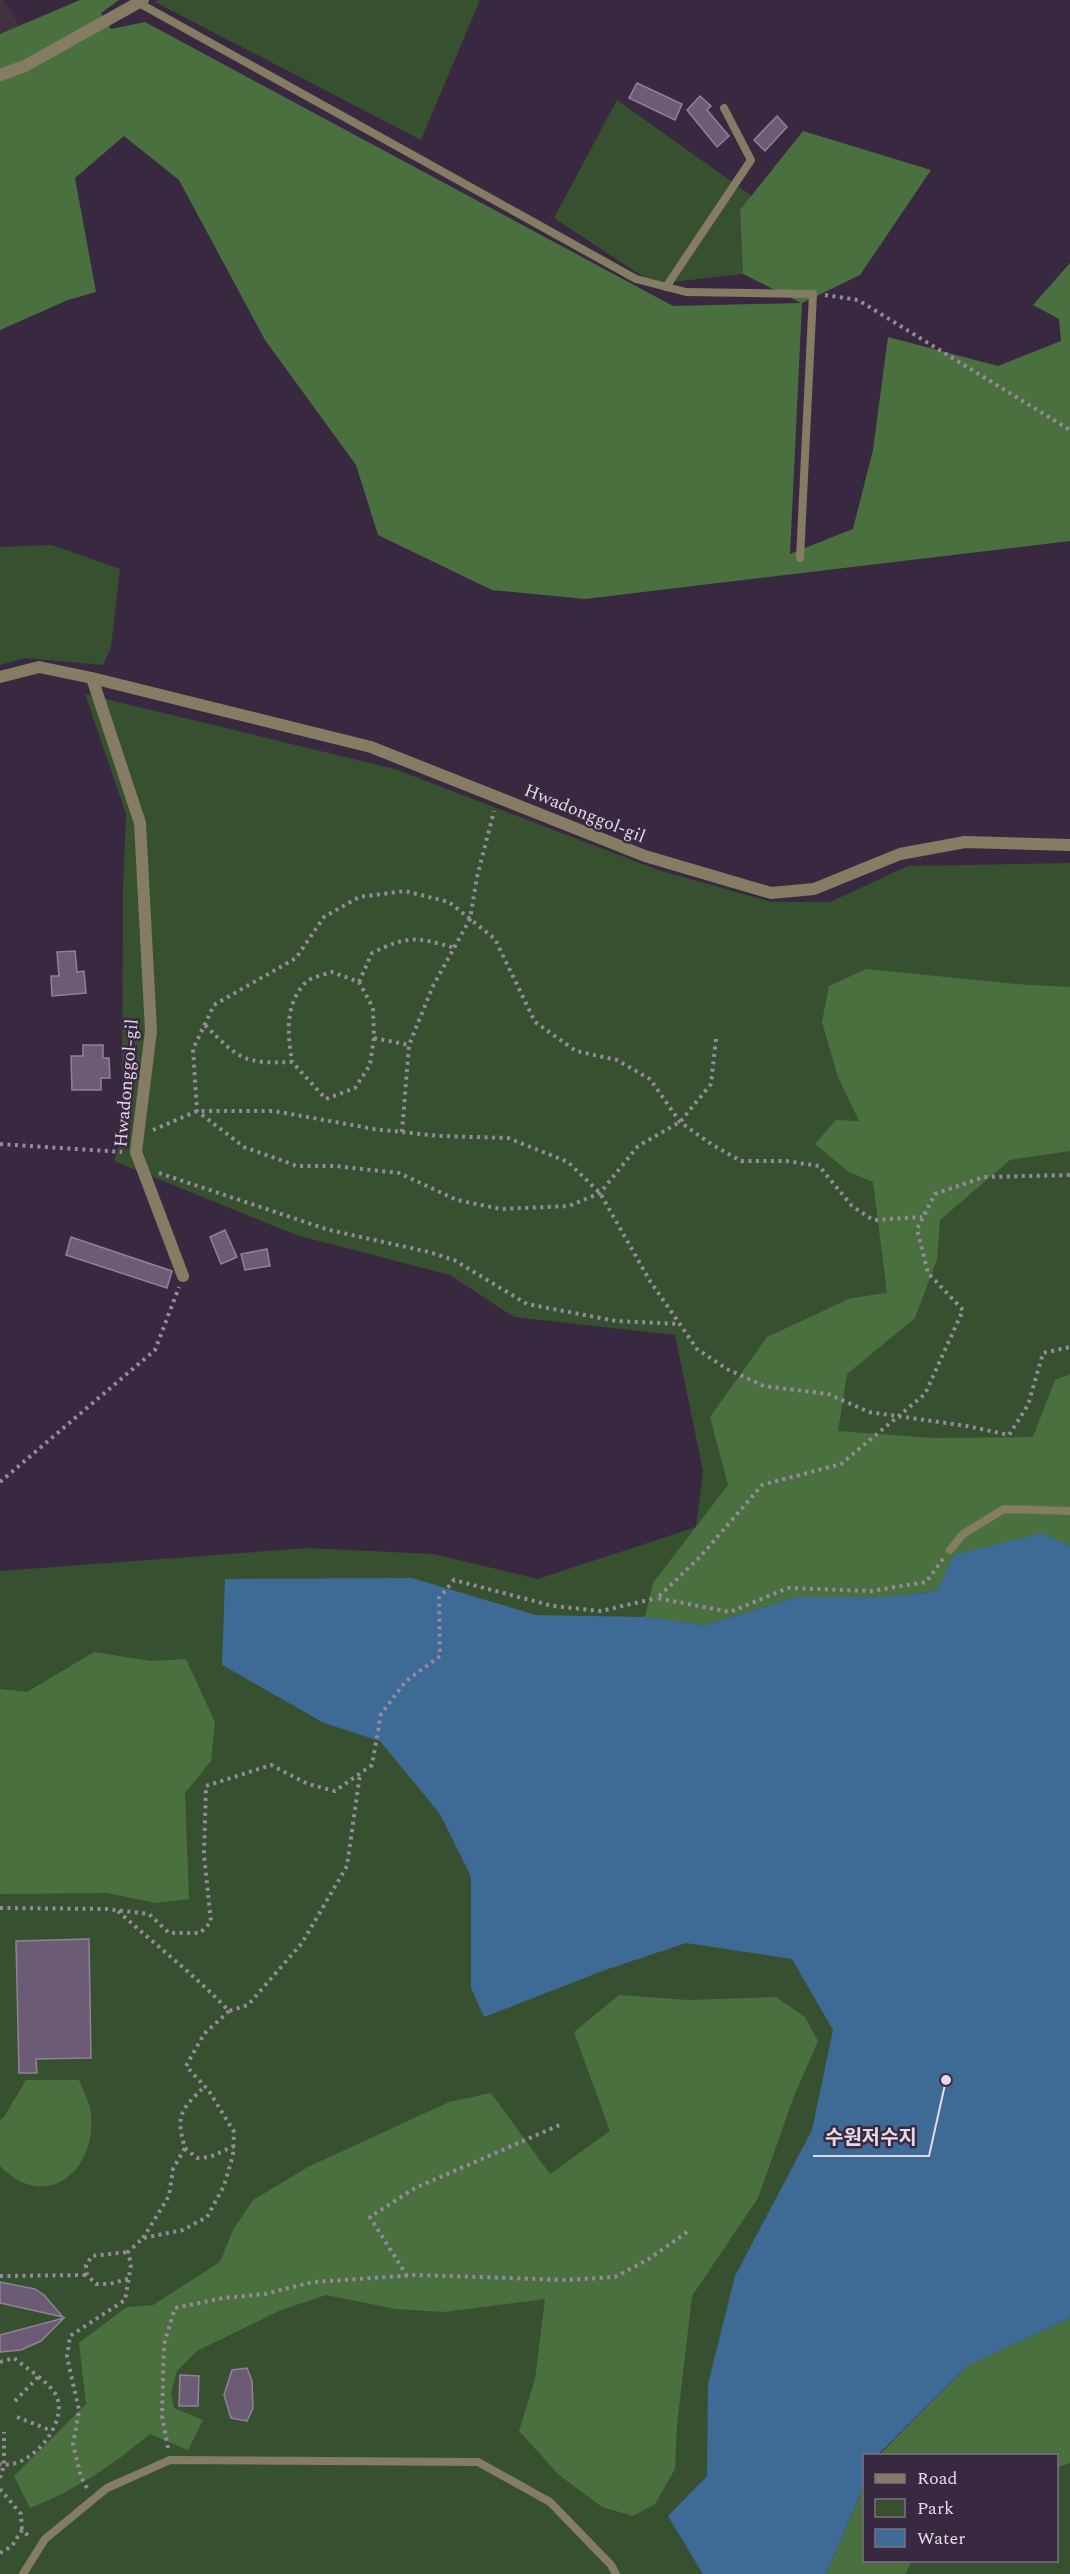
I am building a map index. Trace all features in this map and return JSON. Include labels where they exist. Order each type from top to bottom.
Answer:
[{"type":"street","points":[[0,75],[25,66],[141,1]]},
{"type":"street","name":"Hwadonggol-gil","points":[[0,677],[39,667],[371,747],[645,856],[771,893],[814,890],[900,854],[965,842],[1070,845]]},
{"type":"street","name":"Hwadonggol-gil","points":[[92,678],[141,823],[151,1031],[136,1152],[183,1276]]},
{"type":"lane","points":[[141,1],[636,279],[686,292],[813,294],[800,558]]},
{"type":"lane","points":[[666,287],[751,160],[724,108]]},
{"type":"lane","points":[[950,1550],[963,1534],[1004,1509],[1070,1511]]},
{"type":"lane","points":[[23,2574],[41,2546],[107,2488],[170,2460],[478,2462],[549,2502],[611,2565],[616,2574]]},
{"type":"path","points":[[813,294],[858,300],[1070,430]]},
{"type":"path","points":[[402,1132],[409,1045],[433,986],[470,919],[477,877],[498,797]]},
{"type":"path","points":[[716,1039],[711,1084],[681,1122],[638,1146],[600,1192],[569,1206],[501,1209],[457,1200],[399,1173],[335,1166],[297,1166],[244,1147],[197,1111],[193,1049],[214,1005],[296,958],[324,917],[359,897],[405,891],[448,902],[495,939],[535,1022],[576,1051],[617,1060],[650,1079],[681,1122],[711,1144],[741,1161],[786,1161],[819,1166],[852,1206],[873,1220],[922,1218]]},
{"type":"path","points":[[359,982],[372,953],[394,942],[418,938],[454,948]]},
{"type":"path","points":[[332,972],[359,982],[373,1008],[374,1038],[370,1065],[355,1088],[326,1099],[292,1062],[287,1027],[293,1004],[306,982],[332,972]]},
{"type":"path","points":[[205,1025],[232,1052],[258,1063],[292,1062]]},
{"type":"path","points":[[374,1038],[409,1045]]},
{"type":"path","points":[[138,1136],[197,1111],[274,1111],[402,1132],[508,1138],[568,1162],[600,1192],[645,1272],[697,1349],[727,1369],[764,1386],[828,1394],[869,1412],[967,1426],[1009,1436],[1028,1405],[1043,1353],[1070,1347]]},
{"type":"path","points":[[0,1144],[136,1152]]},
{"type":"path","points":[[142,1168],[329,1230],[429,1252],[454,1260],[527,1304],[616,1321],[681,1324]]},
{"type":"path","points":[[657,1598],[700,1557],[762,1485],[841,1464],[925,1394],[963,1310],[928,1273],[916,1228],[934,1194],[984,1177],[1070,1175]]},
{"type":"path","points":[[0,1482],[155,1350],[183,1276]]},
{"type":"path","points":[[0,1908],[117,1910],[149,1914],[169,1933],[200,1933],[211,1922],[204,1854],[206,1786],[272,1765],[308,1784],[335,1791],[372,1765],[381,1714],[406,1681],[440,1656],[439,1598],[454,1580],[553,1606],[601,1611],[657,1598],[730,1612],[788,1588],[872,1591],[926,1581],[950,1550]]},
{"type":"path","points":[[143,2238],[183,2230],[207,2217],[224,2186],[234,2146],[234,2132],[205,2086],[186,2066],[204,2034],[229,2011],[248,2005],[302,1943],[347,1866],[360,1773]]},
{"type":"path","points":[[117,1910],[164,1954],[197,1977],[229,2011]]},
{"type":"path","points":[[205,2086],[186,2104],[178,2124],[185,2148],[197,2158],[210,2157],[234,2146]]},
{"type":"path","points":[[406,2276],[370,2217],[415,2188],[562,2124]]},
{"type":"path","points":[[128,2279],[109,2284],[96,2284],[87,2275],[86,2265],[92,2256],[129,2252],[143,2238],[169,2196],[173,2169],[185,2148]]},
{"type":"path","points":[[170,2460],[162,2416],[164,2344],[175,2308],[224,2298],[265,2294],[313,2282],[406,2276],[566,2280],[615,2277],[649,2259],[687,2232]]},
{"type":"path","points":[[93,2499],[81,2477],[73,2445],[79,2410],[67,2357],[70,2336],[125,2300],[131,2265],[129,2252]]},
{"type":"path","points":[[0,2276],[87,2275]]},
{"type":"path","points":[[0,2362],[14,2358],[38,2377],[57,2395],[59,2414],[48,2439],[26,2459],[2,2464]]},
{"type":"path","points":[[15,2401],[38,2377]]},
{"type":"path","points":[[17,2417],[52,2431]]},
{"type":"path","points":[[0,2478],[4,2432]]},
{"type":"path","points":[[0,2489],[21,2514],[21,2530],[12,2546],[0,2553]]},
{"type":"path","points":[[21,2530],[41,2546]]},
{"type":"shaded area","points":[[0,0],[3,0],[20,26],[0,34]]},
{"type":"green space","points":[[80,0],[119,0],[101,13],[111,29],[145,22],[673,306],[801,303],[743,274],[740,210],[803,131],[931,170],[860,275],[802,303],[790,554],[853,529],[873,450],[888,337],[998,366],[1061,341],[1059,319],[1033,305],[1070,263],[1070,541],[585,599],[492,590],[378,535],[356,465],[265,340],[179,180],[124,136],[75,178],[96,292],[68,300],[0,330],[0,34]]},
{"type":"green space","points":[[158,0],[480,0],[421,140],[155,2]]},
{"type":"green space","points":[[617,100],[752,196],[740,210],[743,274],[654,284],[554,218]]},
{"type":"green space","points":[[52,545],[120,569],[111,647],[103,665],[25,658],[0,665],[0,547]]},
{"type":"green space","points":[[85,694],[395,769],[658,870],[772,902],[830,902],[908,866],[1070,863],[1070,2318],[967,2366],[866,2454],[863,2454],[826,2574],[0,2574],[0,1571],[308,1548],[433,1554],[538,1579],[696,1527],[703,1471],[675,1335],[514,1317],[450,1275],[296,1235],[114,1161],[122,1135],[123,888],[126,814]]},
{"type":"green space","points":[[866,969],[1070,987],[1070,1151],[1010,1160],[940,1220],[937,1259],[915,1318],[847,1374],[838,1431],[932,1438],[1033,1437],[1055,1380],[1070,1374],[1070,1546],[1041,1533],[937,1591],[885,1597],[797,1597],[705,1625],[645,1617],[653,1583],[728,1485],[710,1417],[767,1337],[851,1298],[887,1293],[873,1182],[849,1172],[815,1144],[836,1120],[859,1121],[838,1077],[822,1022],[829,986]]},
{"type":"green space","points":[[94,1652],[151,1661],[186,1659],[215,1722],[211,1761],[185,1793],[189,1899],[156,1903],[107,1893],[0,1894],[0,1689],[27,1692]]},
{"type":"green space","points":[[619,1995],[688,2000],[776,1997],[805,2017],[818,2041],[794,2096],[758,2198],[692,2296],[677,2425],[675,2469],[655,2504],[633,2516],[602,2507],[559,2475],[519,2431],[535,2379],[545,2299],[444,2312],[396,2309],[326,2295],[281,2310],[197,2351],[177,2371],[171,2393],[174,2408],[203,2420],[188,2450],[150,2434],[93,2476],[64,2493],[30,2508],[14,2476],[86,2404],[79,2343],[127,2307],[153,2305],[220,2262],[233,2230],[253,2200],[308,2167],[449,2102],[491,2093],[550,2174],[610,2131],[574,2032]]},
{"type":"green space","points":[[26,2080],[79,2080],[90,2106],[90,2135],[85,2154],[76,2169],[64,2180],[50,2186],[34,2186],[17,2180],[0,2166],[0,2120]]},
{"type":"green space","points":[[1070,2318],[1070,2463],[1058,2468],[1058,2454],[880,2454],[967,2366]]},
{"type":"green space","points":[[1070,2463],[1070,2574],[905,2574],[911,2562],[1058,2562],[1058,2468]]},
{"type":"green space","points":[[863,2488],[863,2562],[911,2562],[905,2574],[826,2574]]},
{"type":"water","points":[[1042,1533],[1070,1546],[1070,2318],[967,2366],[879,2454],[863,2454],[863,2488],[826,2574],[703,2574],[668,2516],[707,2476],[708,2384],[735,2276],[812,2130],[833,2030],[792,1959],[686,1943],[605,1970],[484,2017],[471,1988],[471,1877],[440,1814],[380,1741],[324,1723],[222,1665],[225,1579],[412,1578],[536,1615],[645,1617],[705,1625],[797,1597],[885,1597],[937,1591],[954,1555]]},
{"type":"building","points":[[637,83],[682,104],[675,120],[629,98]]},
{"type":"building","points":[[700,96],[711,106],[707,110],[729,136],[717,147],[687,110]]},
{"type":"building","points":[[777,116],[787,127],[765,151],[754,140]]},
{"type":"building","points":[[75,951],[77,972],[84,971],[86,993],[52,996],[51,976],[59,976],[57,952]]},
{"type":"building","points":[[83,1045],[103,1045],[103,1058],[109,1058],[110,1078],[101,1078],[101,1090],[72,1090],[71,1056],[83,1056]]},
{"type":"building","points":[[225,1230],[237,1257],[221,1264],[210,1237]]},
{"type":"building","points":[[71,1237],[172,1271],[167,1288],[66,1255]]},
{"type":"building","points":[[267,1249],[270,1266],[245,1270],[241,1254]]},
{"type":"building","points":[[89,1939],[91,2058],[36,2059],[37,2073],[19,2073],[16,1941]]},
{"type":"building","points":[[0,2282],[35,2289],[44,2295],[63,2317],[0,2303]]},
{"type":"building","points":[[64,2318],[41,2341],[21,2350],[0,2352],[0,2335]]},
{"type":"building","points":[[247,2368],[252,2381],[253,2408],[247,2421],[231,2418],[224,2395],[232,2370]]},
{"type":"building","points":[[180,2375],[199,2376],[198,2406],[179,2406]]},
{"type":"place","name":"수원저수지","points":[[946,2080]]}]
